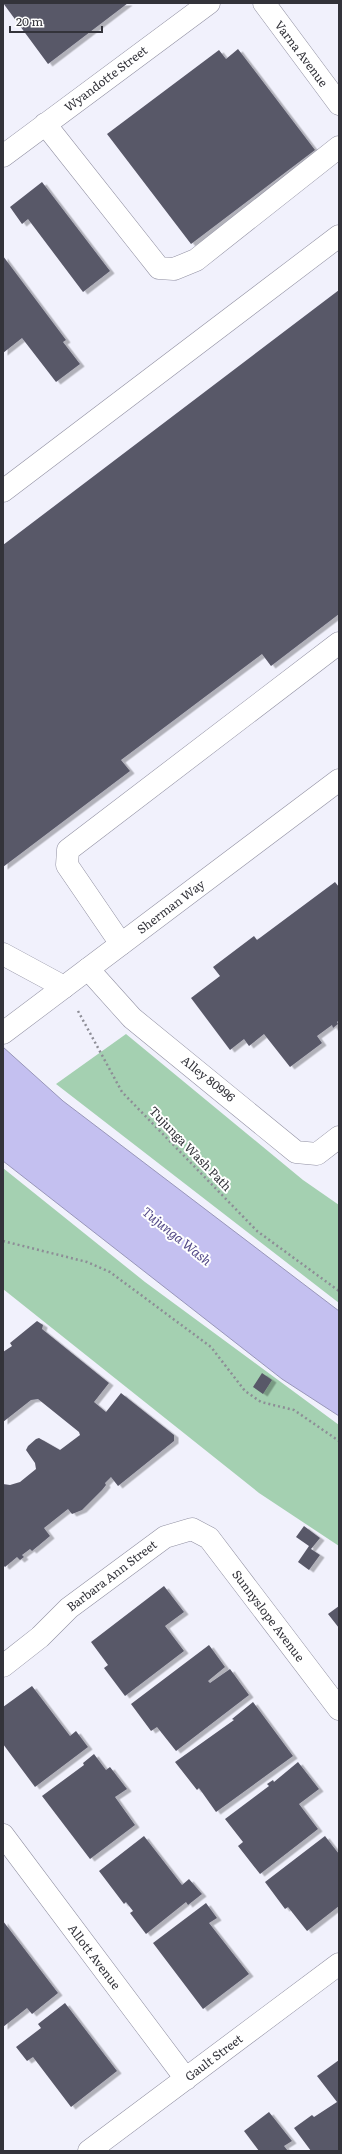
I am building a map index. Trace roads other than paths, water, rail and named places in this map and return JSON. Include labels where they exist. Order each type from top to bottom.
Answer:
[{"type":"street","name":"Wyandotte Street","points":[[3,156],[208,3]]},
{"type":"street","name":"Varna Avenue","points":[[264,3],[339,104]]},
{"type":"street","points":[[45,124],[159,268],[174,269],[196,260],[339,147]]},
{"type":"street","points":[[3,491],[339,236]]},
{"type":"street","points":[[121,944],[67,865],[68,850],[339,643]]},
{"type":"street","name":"Sherman Way","points":[[3,1033],[339,780]]},
{"type":"street","points":[[3,954],[64,987]]},
{"type":"street","name":"Alley 80996","points":[[88,969],[132,1018],[296,1152],[317,1154],[339,1138]]},
{"type":"street","name":"Barbara Ann Street","points":[[3,1666],[40,1637],[69,1608],[165,1537],[192,1529]]},
{"type":"street","name":"Sunnyslope Avenue","points":[[192,1529],[209,1538],[339,1709]]},
{"type":"street","name":"Allott Avenue","points":[[3,1835],[186,2079]]},
{"type":"street","name":"Gault Street","points":[[89,2151],[339,1964]]},
{"type":"water","name":"Tujunga Wash","points":[[3,1047],[63,1101],[339,1311],[339,1416],[282,1379],[3,1161]]}]
